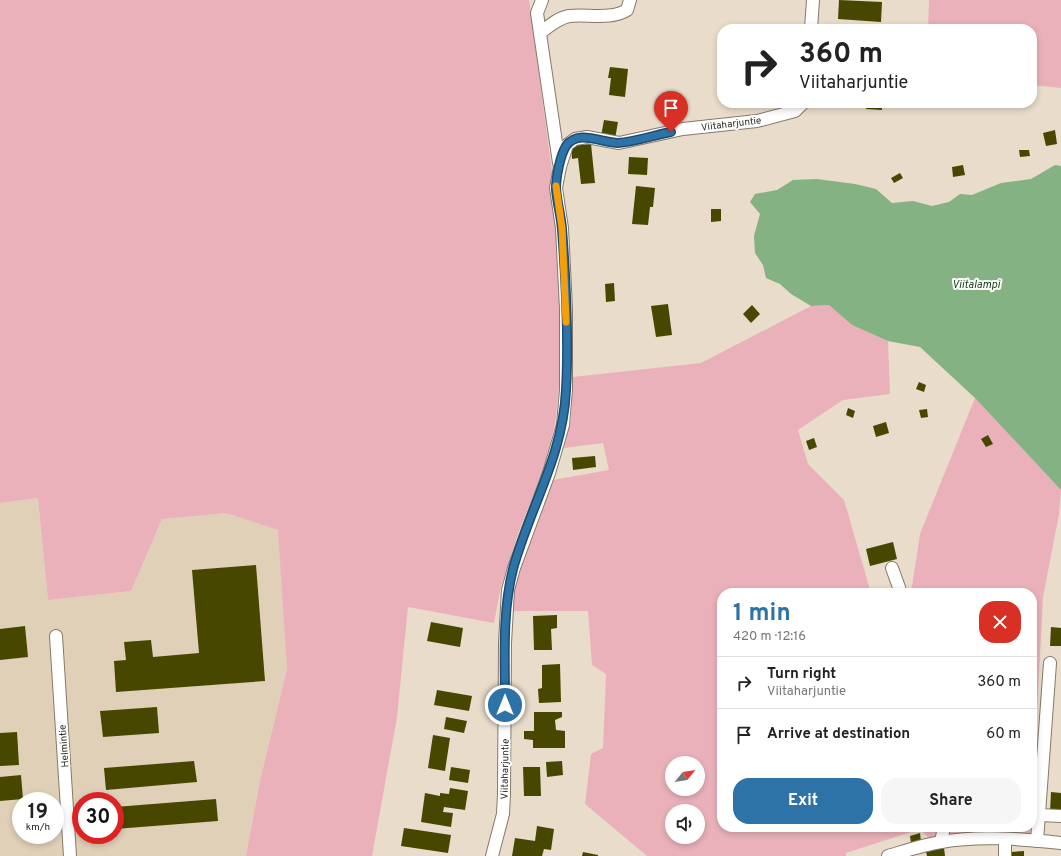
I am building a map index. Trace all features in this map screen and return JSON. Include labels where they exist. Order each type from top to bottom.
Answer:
[{"type":"street","points":[[542,0],[537,13],[560,167]]},
{"type":"street","points":[[540,33],[557,20],[569,16],[619,15],[627,10],[630,0]]},
{"type":"street","points":[[811,24],[813,0]]},
{"type":"street","name":"Viitaharjuntie","points":[[492,856],[502,814],[504,794],[505,643],[508,590],[527,530],[549,473],[564,418],[566,390],[566,309],[562,228],[556,188],[560,167],[567,145],[575,139],[587,137],[619,143],[683,129],[757,121],[795,111],[798,108]]},
{"type":"street","points":[[892,568],[899,588]]},
{"type":"street","name":"Helmintie","points":[[56,636],[70,856]]},
{"type":"street","points":[[1037,841],[1050,663]]},
{"type":"street","points":[[1039,815],[1061,816]]},
{"type":"street","points":[[941,842],[943,832]]},
{"type":"street","points":[[888,856],[913,854],[941,842],[986,838],[1061,843]]},
{"type":"street","points":[[1005,839],[1005,856]]},
{"type":"shaded area","points":[[0,0],[529,0],[556,202],[562,306],[560,377],[555,424],[543,470],[518,534],[501,586],[494,623],[408,607],[397,717],[372,856],[246,856],[260,781],[287,669],[278,530],[226,513],[162,519],[131,591],[48,600],[38,498],[0,503]]},
{"type":"shaded area","points":[[929,0],[1061,0],[1061,88],[1037,86],[1037,24],[928,24]]},
{"type":"shaded area","points":[[829,305],[852,325],[888,341],[890,394],[843,400],[798,430],[808,464],[844,500],[870,588],[717,588],[717,832],[911,832],[846,853],[846,856],[647,856],[585,804],[591,754],[603,748],[606,674],[592,665],[588,611],[512,611],[513,592],[553,480],[609,470],[603,443],[564,448],[571,419],[573,377],[701,363],[811,306]]},
{"type":"shaded area","points":[[975,398],[1061,490],[1059,514],[1043,597],[1037,710],[1037,588],[912,588],[920,534]]},
{"type":"shaded area","points":[[38,498],[48,600],[131,591],[162,519],[226,513],[279,530],[287,669],[260,781],[246,856],[0,856],[0,503]]},
{"type":"shaded area","points":[[923,832],[1030,832],[1030,834],[956,833],[930,839]]},
{"type":"water","name":"Viitalampi","points":[[1055,165],[1061,166],[1061,490],[975,398],[920,347],[888,341],[852,325],[829,305],[811,306],[791,294],[780,284],[766,278],[763,265],[755,253],[754,236],[760,214],[750,202],[755,194],[777,190],[793,180],[817,179],[855,184],[876,189],[892,203],[913,201],[932,206],[949,202],[960,194],[972,195],[1001,183],[1031,179]]},
{"type":"building","points":[[839,0],[882,2],[881,22],[838,19]]},
{"type":"building","points":[[610,67],[628,69],[625,97],[609,95],[611,78],[608,78]]},
{"type":"building","points":[[882,108],[882,110],[866,109]]},
{"type":"building","points":[[604,120],[618,122],[615,139],[601,136]]},
{"type":"building","points":[[1055,130],[1057,144],[1046,146],[1043,133]]},
{"type":"building","points":[[591,144],[595,183],[581,184],[578,158],[572,159],[571,146]]},
{"type":"building","points":[[1019,150],[1029,150],[1030,156],[1020,157]]},
{"type":"building","points":[[629,157],[648,158],[647,175],[628,174]]},
{"type":"building","points":[[963,165],[965,175],[953,177],[952,167]]},
{"type":"building","points":[[900,173],[903,178],[894,183],[891,178]]},
{"type":"building","points":[[636,186],[655,188],[653,207],[650,207],[648,225],[632,224]]},
{"type":"building","points":[[711,209],[721,209],[721,221],[711,222]]},
{"type":"building","points":[[614,283],[615,301],[606,302],[605,284]]},
{"type":"building","points":[[668,304],[672,335],[656,337],[651,306]]},
{"type":"building","points":[[752,305],[760,314],[751,323],[743,314]]},
{"type":"building","points":[[919,382],[926,385],[924,392],[916,389]]},
{"type":"building","points":[[848,408],[855,411],[853,418],[846,415]]},
{"type":"building","points":[[927,409],[928,417],[921,418],[919,410]]},
{"type":"building","points":[[886,422],[889,433],[876,437],[873,426]]},
{"type":"building","points":[[988,435],[993,444],[986,447],[981,439]]},
{"type":"building","points":[[814,438],[817,447],[809,450],[806,441]]},
{"type":"building","points":[[595,456],[596,467],[573,470],[572,458]]},
{"type":"building","points":[[893,542],[897,559],[870,566],[866,549]]},
{"type":"building","points":[[256,565],[265,681],[116,692],[114,661],[126,660],[124,642],[151,640],[153,657],[199,653],[192,570]]},
{"type":"building","points":[[557,615],[557,628],[551,629],[552,650],[534,650],[533,616]]},
{"type":"building","points":[[431,622],[463,628],[460,647],[427,641]]},
{"type":"building","points":[[25,626],[28,657],[0,660],[0,629]]},
{"type":"building","points":[[1051,627],[1061,628],[1061,646],[1050,646]]},
{"type":"building","points":[[560,664],[561,702],[539,703],[538,689],[542,688],[542,665]]},
{"type":"building","points":[[437,690],[472,696],[469,711],[434,705]]},
{"type":"building","points":[[157,707],[159,733],[103,737],[100,711]]},
{"type":"building","points":[[534,712],[562,712],[562,717],[555,720],[556,730],[565,731],[565,748],[533,748],[533,740],[524,739],[524,731],[534,731]]},
{"type":"building","points":[[446,717],[467,721],[464,733],[444,729]]},
{"type":"building","points":[[17,732],[19,765],[0,766],[0,733]]},
{"type":"building","points":[[433,735],[450,738],[445,771],[428,768]]},
{"type":"building","points":[[194,761],[197,782],[106,790],[104,768]]},
{"type":"building","points":[[562,761],[563,775],[547,777],[546,762]]},
{"type":"building","points":[[451,767],[470,770],[468,783],[449,780]]},
{"type":"building","points":[[523,767],[540,767],[541,796],[524,796]]},
{"type":"building","points":[[21,775],[22,792],[12,792],[12,800],[0,801],[0,777]]},
{"type":"building","points":[[450,788],[468,791],[465,810],[444,807],[443,812],[453,813],[451,827],[421,822],[425,793],[440,796],[440,793],[449,794]]},
{"type":"building","points":[[1051,792],[1061,793],[1061,813],[1050,812]]},
{"type":"building","points":[[216,799],[218,821],[124,828],[124,806]]},
{"type":"building","points":[[537,826],[554,829],[551,850],[544,849],[542,856],[512,856],[515,838],[535,841]]},
{"type":"building","points":[[404,828],[451,835],[448,853],[401,846]]},
{"type":"building","points":[[920,833],[921,841],[911,843],[910,836]]},
{"type":"building","points":[[944,848],[945,856],[927,856],[926,852]]},
{"type":"building","points":[[1024,851],[1024,856],[1010,856],[1010,852]]},
{"type":"building","points":[[583,852],[598,855],[598,856],[582,856]]},
{"type":"slow traffic","points":[[556,186],[562,228],[566,322]]},
{"type":"route","points":[[505,705],[505,643],[508,590],[527,530],[549,473],[563,425],[566,390],[566,309],[562,228],[556,188],[562,156],[567,145],[575,139],[587,137],[606,142],[619,143],[671,132]]}]
